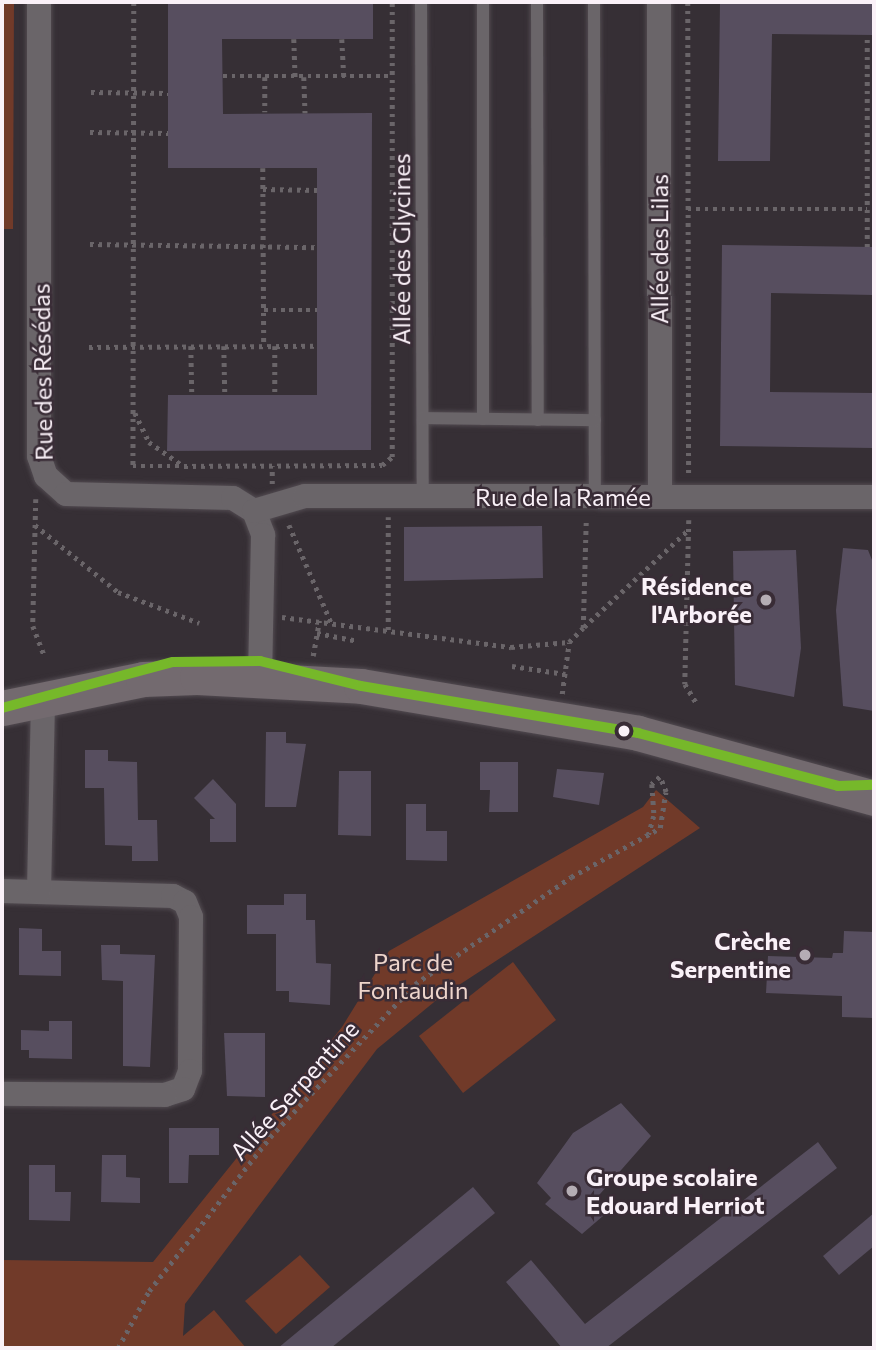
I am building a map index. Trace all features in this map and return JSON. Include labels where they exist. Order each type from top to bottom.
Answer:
[{"type":"main road","points":[[2,708],[85,688],[173,662],[361,686],[638,733],[874,798]]},
{"type":"main road","points":[[838,786],[874,785]]},
{"type":"street","name":"Rue des Résédas","points":[[39,2],[39,444],[46,476],[66,494],[81,497],[212,496],[233,498],[254,510]]},
{"type":"street","name":"Allée des Lilas","points":[[659,2],[660,497]]},
{"type":"street","name":"Rue de la Ramée","points":[[254,510],[279,500],[423,496],[591,506],[660,497],[874,497]]},
{"type":"street","points":[[254,510],[263,528],[260,671]]},
{"type":"street","points":[[39,891],[43,698]]},
{"type":"street","points":[[2,891],[173,895],[184,902],[191,917],[190,1071],[183,1089],[165,1096],[2,1094]]},
{"type":"lane","name":"Allée des Glycines","points":[[421,2],[423,496]]},
{"type":"lane","points":[[483,2],[483,419]]},
{"type":"lane","points":[[537,2],[538,420]]},
{"type":"lane","points":[[591,506],[595,420],[594,2]]},
{"type":"lane","points":[[423,418],[595,420]]},
{"type":"path","points":[[134,2],[133,466],[382,465],[393,457],[392,2]]},
{"type":"path","points":[[688,2],[689,529],[685,684],[696,702]]},
{"type":"path","points":[[867,35],[867,247]]},
{"type":"path","points":[[294,39],[295,77]]},
{"type":"path","points":[[342,39],[344,77]]},
{"type":"path","points":[[223,76],[392,76]]},
{"type":"path","points":[[265,77],[265,112]]},
{"type":"path","points":[[304,78],[305,113]]},
{"type":"path","points":[[91,92],[168,93]]},
{"type":"path","points":[[90,131],[168,133]]},
{"type":"path","points":[[263,168],[264,346]]},
{"type":"path","points":[[263,189],[317,190]]},
{"type":"path","points":[[688,209],[867,209]]},
{"type":"path","points":[[90,244],[317,247]]},
{"type":"path","points":[[264,310],[317,310]]},
{"type":"path","points":[[191,346],[192,395]]},
{"type":"path","points":[[224,346],[225,396]]},
{"type":"path","points":[[275,346],[275,395]]},
{"type":"path","points":[[89,347],[317,346]]},
{"type":"path","points":[[133,409],[149,442],[184,466]]},
{"type":"path","points":[[272,466],[272,484],[331,623]]},
{"type":"path","points":[[36,499],[33,626],[45,657]]},
{"type":"path","points":[[583,628],[591,506]]},
{"type":"path","points":[[388,516],[388,631]]},
{"type":"path","points":[[36,525],[118,592],[200,623]]},
{"type":"path","points":[[512,666],[565,674],[569,642],[689,529]]},
{"type":"path","points":[[276,616],[511,647],[569,642]]},
{"type":"path","points":[[312,662],[319,621]]},
{"type":"path","points":[[317,633],[354,640]]},
{"type":"path","points":[[660,777],[666,785],[664,821],[649,834],[654,816],[652,784],[660,777]]},
{"type":"path","name":"Allée Serpentine","points":[[118,1348],[149,1291],[270,1138],[415,984],[571,877],[649,834]]},
{"type":"green space","points":[[2,2],[14,2],[13,229],[2,229]]},
{"type":"green space","name":"Parc de Fontaudin","points":[[656,790],[700,828],[439,998],[377,1049],[185,1304],[183,1336],[214,1310],[246,1348],[2,1348],[2,1260],[153,1262],[342,1027],[389,951],[643,807]]},
{"type":"green space","points":[[513,962],[556,1020],[463,1093],[419,1036]]},
{"type":"green space","points":[[300,1255],[330,1287],[276,1334],[245,1301]]},
{"type":"building","points":[[168,2],[373,2],[373,39],[222,39],[223,114],[372,113],[371,450],[167,451],[168,395],[317,395],[317,168],[168,168]]},
{"type":"building","points":[[720,2],[874,2],[874,35],[772,34],[770,161],[718,161]]},
{"type":"building","points":[[722,245],[874,247],[874,295],[771,293],[770,392],[874,393],[874,448],[720,446]]},
{"type":"building","points":[[542,526],[543,578],[404,581],[404,527]]},
{"type":"building","points":[[843,548],[868,550],[874,565],[874,711],[843,706],[836,610]]},
{"type":"building","name":"Résidence l'Arborée","points":[[796,550],[801,648],[794,697],[735,685],[733,551]]},
{"type":"building","points":[[266,732],[286,732],[286,743],[306,744],[296,807],[265,807]]},
{"type":"building","points":[[85,750],[108,750],[108,761],[137,762],[138,820],[157,820],[158,861],[132,861],[132,846],[105,845],[104,788],[85,788]]},
{"type":"building","points":[[480,762],[518,762],[518,812],[489,812],[490,790],[480,790]]},
{"type":"building","points":[[557,769],[604,773],[599,805],[553,797]]},
{"type":"building","points":[[339,771],[371,771],[371,836],[338,835]]},
{"type":"building","points":[[213,779],[236,804],[236,842],[210,842],[210,819],[215,819],[194,798]]},
{"type":"building","points":[[406,804],[426,804],[426,831],[447,831],[447,861],[406,860]]},
{"type":"building","points":[[284,894],[306,894],[306,920],[315,920],[316,963],[331,964],[330,1005],[289,1002],[289,991],[276,991],[276,934],[247,934],[247,905],[284,905]]},
{"type":"building","points":[[19,928],[42,929],[42,951],[61,951],[61,976],[19,975]]},
{"type":"building","points":[[844,931],[874,932],[874,1018],[842,1017],[842,996],[766,993],[768,956],[832,958],[833,953],[843,953]]},
{"type":"building","points":[[101,945],[120,945],[120,954],[155,955],[150,1067],[123,1066],[123,981],[102,980]]},
{"type":"building","points":[[49,1021],[72,1021],[72,1059],[29,1058],[29,1050],[21,1050],[21,1030],[49,1031]]},
{"type":"building","points":[[224,1033],[265,1033],[265,1097],[227,1096]]},
{"type":"building","points":[[621,1103],[651,1136],[593,1202],[603,1216],[582,1234],[545,1204],[551,1198],[537,1183],[573,1133]]},
{"type":"building","points":[[169,1128],[219,1128],[219,1155],[189,1155],[188,1183],[169,1183]]},
{"type":"building","points":[[818,1142],[837,1168],[606,1348],[562,1348],[506,1282],[531,1260],[585,1324]]},
{"type":"building","points":[[102,1155],[126,1155],[126,1177],[140,1178],[140,1203],[101,1202]]},
{"type":"building","points":[[29,1165],[55,1165],[55,1192],[71,1192],[70,1221],[29,1220]]},
{"type":"building","points":[[473,1187],[495,1213],[331,1348],[278,1348]]},
{"type":"building","points":[[874,1213],[874,1246],[839,1275],[823,1256]]},
{"type":"transit line","points":[[2,708],[173,662],[260,661],[361,686],[638,733],[838,786],[874,785]]},
{"type":"place","name":"Résidence l'Arborée","points":[[766,600]]},
{"type":"place","name":"Crèche Serpentine","points":[[805,955]]},
{"type":"place","name":"Groupe scolaire Edouard Herriot","points":[[572,1191]]}]
